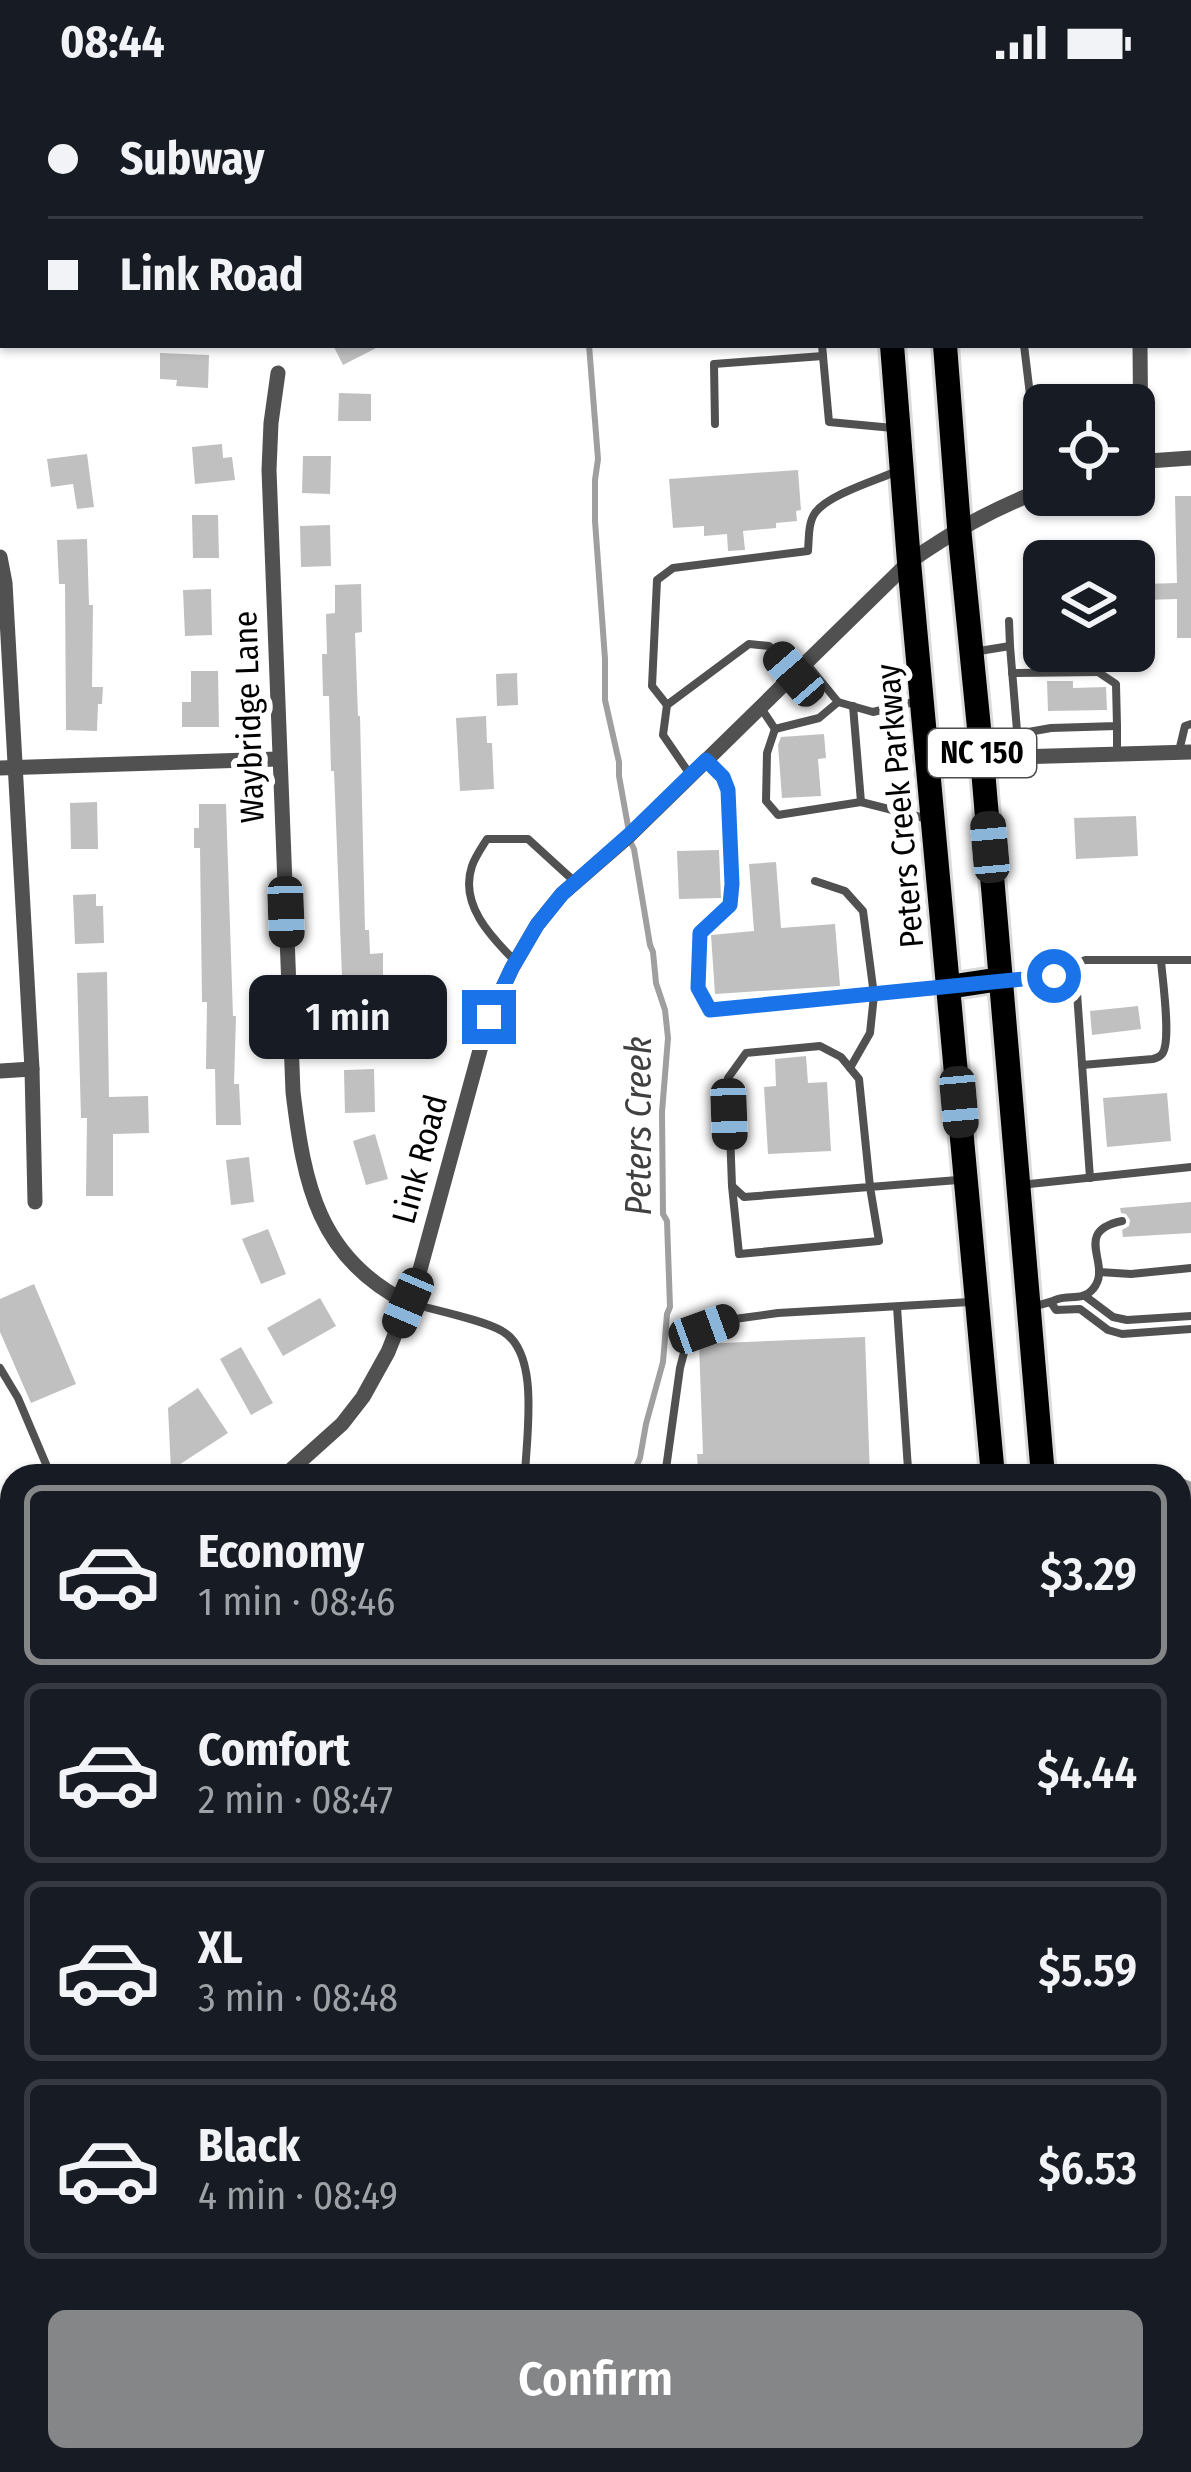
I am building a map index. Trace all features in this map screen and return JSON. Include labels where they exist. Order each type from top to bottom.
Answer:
[{"type":"main road","name":"Peters Creek Parkway","points":[[892,348],[992,1464]]},
{"type":"main road","name":"NC 150","points":[[945,348],[1019,1186],[1040,1305],[1042,1464]]},
{"type":"main road","points":[[948,987],[1001,980]]},
{"type":"street","points":[[1139,384],[1140,348]]},
{"type":"street","name":"Waybridge Lane","points":[[278,373],[269,470],[292,1092],[301,1162],[330,1234],[346,1258],[370,1281],[408,1303]]},
{"type":"street","points":[[1155,460],[1191,458]]},
{"type":"street","name":"Link Road","points":[[297,1464],[342,1424],[388,1352],[408,1303],[489,1017],[537,925],[562,894],[909,562],[958,527],[1023,497]]},
{"type":"street","points":[[0,557],[5,583],[8,767],[32,1069],[35,1202]]},
{"type":"street","points":[[982,758],[1185,752]]},
{"type":"street","points":[[8,767],[278,758]]},
{"type":"street","points":[[0,1071],[32,1069]]},
{"type":"lane","points":[[822,348],[829,422],[898,429]]},
{"type":"lane","points":[[1024,348],[1029,384]]},
{"type":"lane","points":[[715,424],[714,364],[823,356]]},
{"type":"lane","points":[[667,705],[652,686],[657,580],[673,568],[808,551],[810,524],[817,509],[902,470]]},
{"type":"lane","points":[[1009,621],[1019,757]]},
{"type":"lane","points":[[691,775],[663,735],[667,705],[749,644],[769,646],[838,702],[873,712],[922,700]]},
{"type":"lane","points":[[972,653],[1010,646]]},
{"type":"lane","points":[[1012,673],[1098,672],[1116,683],[1117,754]]},
{"type":"lane","points":[[775,729],[819,718],[838,702]]},
{"type":"lane","points":[[854,706],[861,802]]},
{"type":"lane","points":[[760,707],[775,729]]},
{"type":"lane","points":[[1185,752],[1181,733],[1191,724]]},
{"type":"lane","points":[[1017,734],[1117,726]]},
{"type":"lane","points":[[775,729],[767,753],[766,801],[778,815],[861,802],[933,820]]},
{"type":"lane","points":[[706,760],[723,777],[728,790],[732,884],[730,905],[700,933],[698,988],[710,1010],[948,987]]},
{"type":"lane","points":[[515,961],[483,928],[469,888],[472,866],[487,839],[528,838],[575,883]]},
{"type":"lane","points":[[815,881],[845,891],[863,911],[874,995],[871,1034],[850,1068]]},
{"type":"lane","points":[[1001,980],[1054,976],[1085,960],[1191,960]]},
{"type":"lane","points":[[1082,1065],[1154,1059],[1162,1054],[1166,1029],[1161,960]]},
{"type":"lane","points":[[1075,964],[1090,1178]]},
{"type":"lane","points":[[820,1046],[841,1057],[860,1079],[879,1241],[739,1254],[732,1186],[728,1078],[746,1053],[820,1046]]},
{"type":"lane","points":[[1019,1186],[1191,1167]]},
{"type":"lane","points":[[732,1186],[744,1197],[966,1179]]},
{"type":"lane","points":[[1040,1305],[1085,1296],[1093,1289],[1100,1272],[1098,1234],[1105,1226],[1122,1221]]},
{"type":"lane","points":[[1100,1272],[1191,1268]]},
{"type":"lane","points":[[1085,1296],[1113,1317],[1127,1320],[1191,1316]]},
{"type":"lane","points":[[667,1464],[686,1345],[704,1329],[727,1320],[778,1313],[977,1302]]},
{"type":"lane","points":[[408,1303],[501,1330],[517,1343],[527,1367],[525,1464]]},
{"type":"lane","points":[[1040,1305],[1080,1309],[1108,1330],[1122,1334],[1191,1329]]},
{"type":"lane","points":[[897,1306],[908,1464]]},
{"type":"lane","points":[[0,1368],[46,1464]]},
{"type":"building","points":[[334,348],[376,348],[343,365]]},
{"type":"building","points":[[160,353],[209,355],[208,388],[176,386],[177,380],[160,379]]},
{"type":"building","points":[[339,393],[371,394],[371,421],[338,421]]},
{"type":"building","points":[[222,444],[223,458],[232,457],[235,480],[195,484],[192,447]]},
{"type":"building","points":[[87,454],[94,507],[77,509],[73,484],[51,487],[47,459]]},
{"type":"building","points":[[303,456],[331,456],[330,494],[302,493]]},
{"type":"building","points":[[798,470],[801,510],[796,511],[797,521],[743,531],[745,550],[728,551],[727,534],[704,536],[704,526],[673,528],[669,479]]},
{"type":"building","points":[[1175,496],[1191,496],[1191,638],[1177,638],[1177,599],[1155,600],[1155,584],[1177,583]]},
{"type":"building","points":[[192,515],[218,515],[219,558],[193,558]]},
{"type":"building","points":[[330,525],[331,566],[301,567],[300,526]]},
{"type":"building","points":[[87,539],[89,605],[93,605],[92,687],[103,687],[97,731],[66,730],[65,584],[59,584],[57,540]]},
{"type":"building","points":[[361,584],[362,632],[355,633],[365,930],[369,930],[370,954],[383,953],[383,977],[375,977],[378,1037],[351,1038],[349,977],[342,977],[334,771],[322,654],[327,654],[326,614],[335,613],[335,585]]},
{"type":"building","points":[[211,589],[212,635],[185,636],[183,590]]},
{"type":"building","points":[[191,671],[218,671],[219,727],[182,727],[182,702],[191,702]]},
{"type":"building","points":[[517,673],[518,705],[497,706],[496,674]]},
{"type":"building","points":[[1047,681],[1073,681],[1073,688],[1106,687],[1107,710],[1048,711]]},
{"type":"building","points":[[486,716],[494,789],[460,791],[456,718]]},
{"type":"building","points":[[824,734],[826,758],[818,759],[821,796],[782,798],[781,737]]},
{"type":"building","points":[[97,802],[98,849],[71,849],[70,803]]},
{"type":"building","points":[[199,804],[226,804],[236,1016],[234,1084],[239,1084],[241,1125],[216,1125],[215,1069],[206,1069],[200,848],[194,848]]},
{"type":"building","points":[[1136,816],[1138,856],[1076,859],[1074,818]]},
{"type":"building","points":[[719,850],[721,898],[679,899],[677,851]]},
{"type":"building","points":[[776,862],[781,928],[835,924],[840,986],[715,994],[711,935],[754,931],[749,864]]},
{"type":"building","points":[[96,894],[96,906],[103,906],[104,943],[75,944],[73,895]]},
{"type":"building","points":[[107,972],[109,1097],[148,1096],[149,1133],[113,1134],[113,1196],[86,1196],[87,1118],[81,1118],[77,973]]},
{"type":"building","points":[[1138,1006],[1141,1029],[1092,1035],[1090,1011]]},
{"type":"building","points":[[806,1056],[808,1083],[827,1082],[831,1151],[768,1154],[764,1087],[776,1086],[775,1059]]},
{"type":"building","points":[[374,1069],[375,1112],[345,1113],[344,1070]]},
{"type":"building","points":[[1167,1093],[1171,1141],[1107,1147],[1103,1098]]},
{"type":"building","points":[[375,1134],[388,1179],[366,1185],[353,1141]]},
{"type":"building","points":[[249,1157],[254,1202],[231,1205],[226,1160]]},
{"type":"building","points":[[1191,1202],[1191,1233],[1123,1237],[1130,1220],[1120,1208]]},
{"type":"building","points":[[268,1229],[286,1274],[261,1284],[242,1239]]},
{"type":"building","points":[[34,1284],[76,1384],[31,1403],[0,1332],[0,1299]]},
{"type":"building","points":[[320,1298],[336,1326],[283,1356],[267,1328]]},
{"type":"building","points":[[865,1337],[870,1464],[698,1464],[697,1454],[703,1454],[699,1344]]},
{"type":"building","points":[[241,1347],[273,1403],[251,1415],[220,1359]]},
{"type":"building","points":[[198,1388],[228,1433],[180,1464],[171,1464],[168,1408]]},
{"type":"waterway","name":"Peters Creek","points":[[589,348],[598,459],[595,521],[605,700],[668,1038],[662,1112],[670,1307],[663,1362],[637,1464]]},
{"type":"route","points":[[489,1017],[537,925],[562,894],[706,760],[723,777],[728,790],[732,884],[730,905],[700,933],[698,988],[710,1010],[1054,976]]}]
